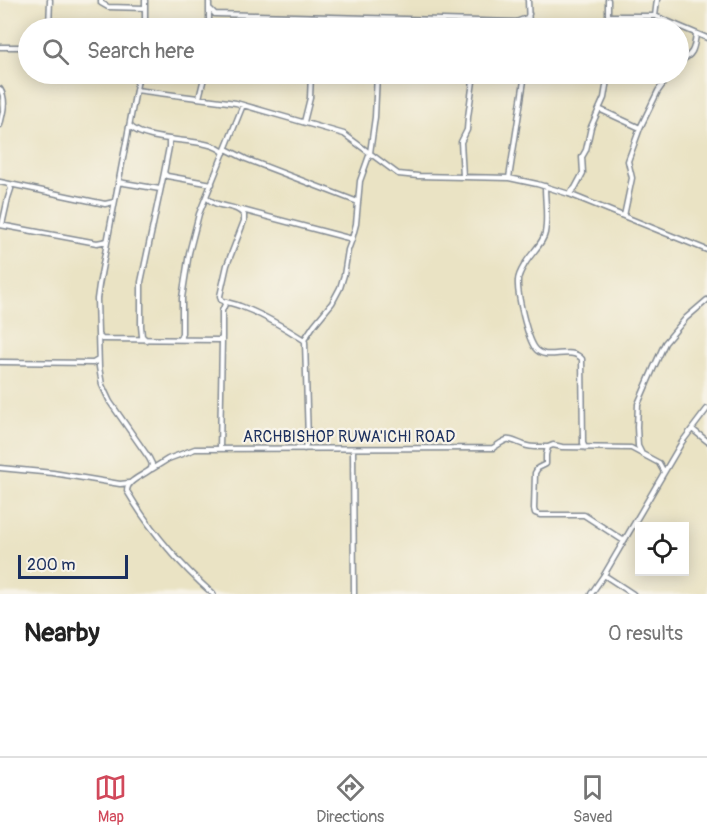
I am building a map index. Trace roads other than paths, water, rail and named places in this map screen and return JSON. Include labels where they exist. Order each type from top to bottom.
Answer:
[{"type":"street","points":[[49,18],[50,0]]},
{"type":"street","points":[[101,0],[101,3],[108,7],[145,8]]},
{"type":"street","points":[[145,0],[145,18]]},
{"type":"street","points":[[209,0],[209,18]]},
{"type":"street","points":[[528,0],[529,18]]},
{"type":"street","points":[[608,0],[608,16],[655,16],[660,18]]},
{"type":"street","points":[[655,16],[657,0]]},
{"type":"street","points":[[210,9],[215,14]]},
{"type":"street","points":[[209,18],[215,14],[347,18]]},
{"type":"street","points":[[527,18],[529,14]]},
{"type":"street","points":[[689,31],[707,38]]},
{"type":"street","points":[[689,56],[694,49],[696,34]]},
{"type":"street","points":[[0,47],[18,47]]},
{"type":"street","points":[[137,84],[97,299],[99,360],[102,385],[110,402],[149,458],[152,464],[151,469]]},
{"type":"street","points":[[199,98],[202,84]]},
{"type":"street","points":[[304,122],[310,84]]},
{"type":"street","points":[[304,448],[308,440],[304,340],[332,303],[344,275],[352,239],[360,181],[370,153],[377,84]]},
{"type":"street","points":[[463,176],[461,142],[467,129],[473,84]]},
{"type":"street","points":[[509,178],[523,84]]},
{"type":"street","points":[[569,194],[583,173],[582,157],[586,150],[591,127],[604,98],[605,84]]},
{"type":"street","points":[[624,216],[632,178],[628,161],[640,129],[663,84]]},
{"type":"street","points":[[0,89],[4,96],[0,124]]},
{"type":"street","points":[[136,90],[236,103],[304,122],[344,135],[398,174],[509,178],[545,186],[707,250]]},
{"type":"street","points":[[180,339],[182,298],[189,253],[199,214],[243,105]]},
{"type":"street","points":[[599,109],[640,129]]},
{"type":"street","points":[[130,125],[138,132],[218,147],[358,202]]},
{"type":"street","points":[[146,340],[142,336],[141,326],[141,282],[169,139]]},
{"type":"street","points":[[164,172],[170,177],[212,184]]},
{"type":"street","points":[[0,182],[105,204],[114,202]]},
{"type":"street","points":[[118,182],[160,189]]},
{"type":"street","points":[[9,183],[11,189],[1,225],[97,243],[106,241]]},
{"type":"street","points":[[545,186],[547,203],[545,234],[524,265],[518,282],[528,332],[537,350],[545,354],[573,354],[582,359],[583,446]]},
{"type":"street","points":[[206,198],[215,205],[352,239]]},
{"type":"street","points":[[238,210],[244,215],[244,220],[227,265],[221,300],[239,305],[281,325],[304,340]]},
{"type":"street","points":[[669,464],[659,463],[641,452],[638,446],[639,404],[665,343],[686,318],[707,300]]},
{"type":"street","points":[[220,448],[222,311],[226,302]]},
{"type":"street","points":[[99,336],[102,339],[146,340],[217,340],[222,338]]},
{"type":"street","points":[[0,362],[93,363],[99,360]]},
{"type":"street","points":[[591,594],[669,464],[707,409]]},
{"type":"street","points":[[692,429],[707,441]]},
{"type":"street","name":"ARCHBISHOP RUWA'ICHI ROAD","points":[[129,483],[151,469],[195,449],[493,448],[511,439],[528,446],[631,448],[641,452]]},
{"type":"street","points":[[548,447],[546,464],[538,468],[535,473],[535,513],[584,515],[624,541]]},
{"type":"street","points":[[353,448],[354,594]]},
{"type":"street","points":[[659,463],[664,472]]},
{"type":"street","points":[[0,468],[53,473],[120,484],[129,483]]},
{"type":"street","points":[[127,491],[129,483]]},
{"type":"street","points":[[120,484],[164,544],[213,594]]},
{"type":"street","points":[[604,574],[633,594]]}]
